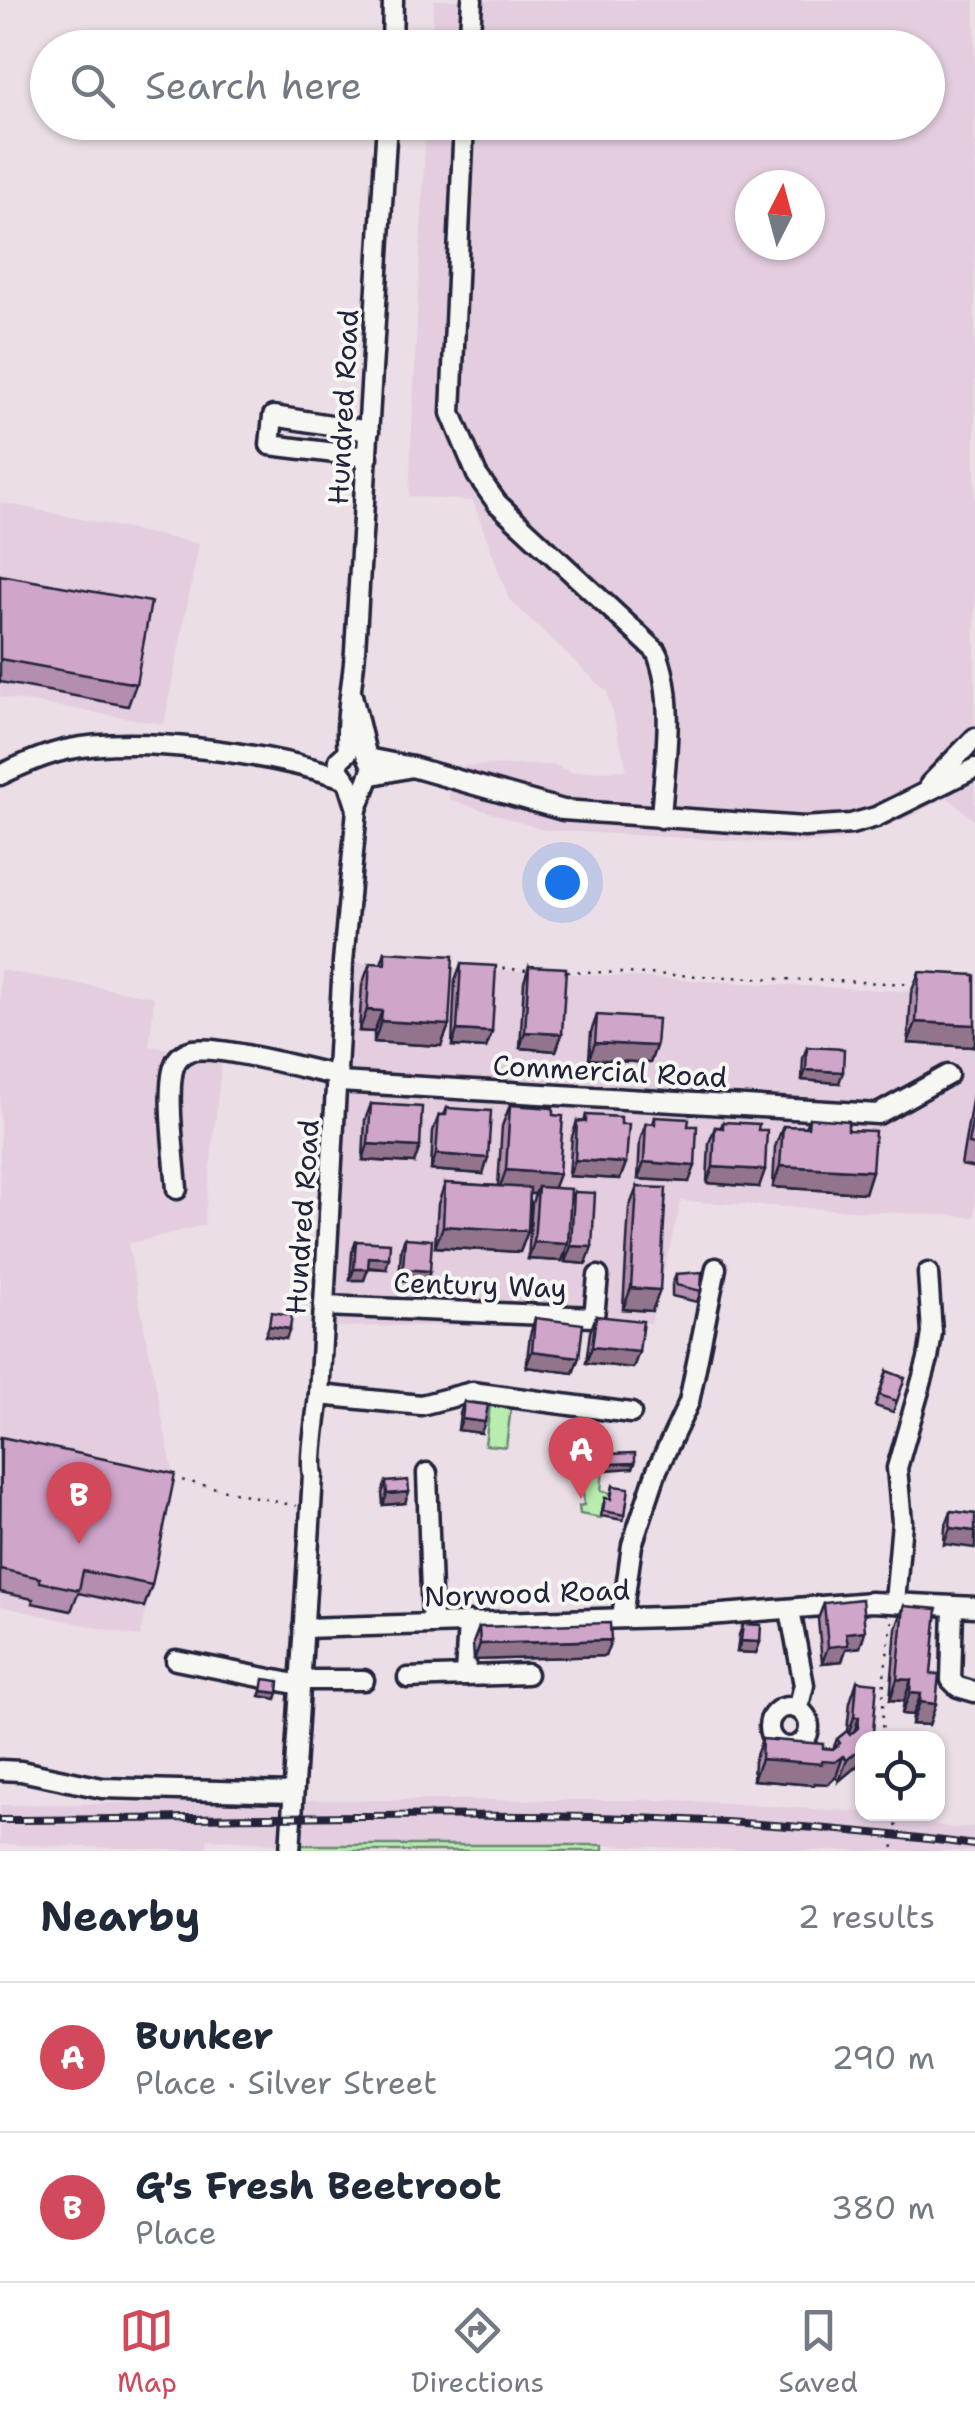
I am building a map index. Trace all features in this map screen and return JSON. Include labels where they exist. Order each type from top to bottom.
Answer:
[{"type":"street","points":[[393,30],[394,0]]},
{"type":"street","points":[[470,30],[472,0]]},
{"type":"street","name":"Hundred Road","points":[[303,1628],[313,1475],[310,1463],[315,1450],[339,1079],[343,962],[357,810],[357,768],[345,728],[352,696],[386,140]]},
{"type":"street","points":[[463,140],[450,377],[452,413],[477,475],[498,503],[656,651],[665,672],[666,699],[660,818]]},
{"type":"street","points":[[368,456],[270,445],[273,416],[369,431]]},
{"type":"street","points":[[918,796],[975,738]]},
{"type":"street","points":[[0,774],[64,750],[103,744],[151,744],[304,765],[412,768],[563,810],[804,826],[851,824],[876,817],[975,768]]},
{"type":"street","name":"Commercial Road","points":[[176,1189],[171,1088],[174,1064],[190,1050],[227,1053],[339,1079],[878,1114],[948,1075]]},
{"type":"street","points":[[622,1617],[632,1545],[657,1470],[688,1402],[716,1268]]},
{"type":"street","points":[[895,1602],[902,1522],[897,1468],[932,1334],[928,1273]]},
{"type":"street","name":"Century Way","points":[[324,1306],[594,1317],[598,1276]]},
{"type":"street","points":[[319,1395],[421,1405],[472,1392],[631,1413]]},
{"type":"street","points":[[427,1473],[432,1623]]},
{"type":"street","name":"Norwood Road","points":[[303,1628],[697,1616],[895,1602],[975,1607]]},
{"type":"street","points":[[954,1608],[950,1680],[975,1692]]},
{"type":"street","points":[[790,1610],[804,1685],[798,1709]]},
{"type":"street","points":[[465,1676],[468,1622]]},
{"type":"street","points":[[290,1851],[303,1628]]},
{"type":"street","points":[[176,1660],[300,1682],[364,1680]]},
{"type":"street","points":[[408,1678],[527,1674]]},
{"type":"street","points":[[0,1770],[102,1788],[294,1793]]},
{"type":"path","points":[[487,968],[543,970]]},
{"type":"path","points":[[562,971],[916,984]]},
{"type":"path","points":[[175,1478],[311,1509]]},
{"type":"path","points":[[882,1731],[884,1676],[895,1602]]},
{"type":"path","points":[[893,1851],[897,1821]]},
{"type":"shaded area","points":[[434,0],[975,0],[975,821],[947,797],[906,819],[841,840],[797,844],[544,830],[449,799],[450,766],[553,765],[572,772],[627,770],[607,692],[509,599],[473,501],[409,496],[425,140],[945,140],[945,30],[432,30]]},
{"type":"shaded area","points":[[0,502],[199,544],[164,724],[0,697]]},
{"type":"shaded area","points":[[343,962],[975,995],[975,1217],[681,1201],[651,1323],[323,1327]]},
{"type":"shaded area","points":[[0,970],[154,997],[149,1046],[222,1057],[204,1225],[128,1244],[175,1483],[140,1637],[0,1606]]},
{"type":"shaded area","points":[[308,1800],[674,1800],[855,1812],[855,1821],[975,1826],[975,1851],[302,1845],[208,1839],[206,1851],[0,1844],[0,1805],[227,1802],[306,1807]]},
{"type":"green space","points":[[490,1405],[511,1407],[506,1447],[485,1445]]},
{"type":"green space","points":[[578,1459],[604,1459],[601,1491],[611,1493],[609,1504],[603,1504],[601,1518],[580,1514],[579,1506],[584,1505],[583,1493],[579,1493]]},
{"type":"green space","points":[[302,1845],[603,1845],[603,1851],[301,1851]]},
{"type":"building","points":[[0,575],[151,602],[136,684],[0,659]]},
{"type":"building","points":[[385,952],[453,956],[449,1025],[381,1021],[382,1011],[367,1010],[370,963],[385,964]]},
{"type":"building","points":[[461,964],[496,966],[492,1032],[457,1030]]},
{"type":"building","points":[[529,966],[566,968],[562,1034],[525,1032]]},
{"type":"building","points":[[919,972],[975,975],[975,1025],[916,1022]]},
{"type":"building","points":[[597,1015],[658,1019],[656,1046],[595,1043]]},
{"type":"building","points":[[807,1047],[844,1049],[843,1072],[806,1070]]},
{"type":"building","points":[[371,1104],[422,1107],[420,1147],[368,1144]]},
{"type":"building","points":[[510,1105],[553,1108],[553,1115],[563,1116],[559,1174],[506,1170]]},
{"type":"building","points":[[975,1106],[975,1145],[968,1144]]},
{"type":"building","points":[[447,1108],[491,1111],[488,1158],[436,1154],[439,1115],[446,1115]]},
{"type":"building","points":[[586,1115],[621,1117],[621,1124],[629,1124],[626,1163],[575,1160],[577,1121],[586,1122]]},
{"type":"building","points":[[655,1117],[689,1119],[688,1126],[697,1126],[695,1166],[644,1162],[646,1123],[655,1124]]},
{"type":"building","points":[[809,1118],[848,1121],[848,1130],[875,1131],[872,1171],[780,1166],[783,1126],[808,1127]]},
{"type":"building","points":[[723,1122],[759,1124],[758,1130],[767,1130],[765,1170],[713,1167],[715,1127],[723,1128]]},
{"type":"building","points":[[445,1183],[530,1188],[528,1231],[443,1226]]},
{"type":"building","points":[[538,1187],[571,1189],[568,1244],[534,1242]]},
{"type":"building","points":[[637,1187],[666,1188],[660,1290],[631,1288]]},
{"type":"building","points":[[574,1192],[595,1193],[592,1247],[571,1246]]},
{"type":"building","points":[[405,1238],[432,1240],[430,1271],[403,1269]]},
{"type":"building","points":[[356,1241],[390,1243],[389,1258],[369,1257],[368,1269],[354,1269]]},
{"type":"building","points":[[702,1272],[701,1291],[676,1285],[676,1274]]},
{"type":"building","points":[[271,1312],[292,1315],[290,1329],[269,1326]]},
{"type":"building","points":[[596,1316],[643,1321],[639,1352],[592,1347]]},
{"type":"building","points":[[535,1318],[583,1324],[579,1357],[532,1351]]},
{"type":"building","points":[[887,1371],[905,1378],[897,1401],[879,1395]]},
{"type":"building","points":[[464,1402],[488,1405],[485,1422],[462,1419]]},
{"type":"building","points":[[1,1437],[175,1474],[152,1585],[83,1571],[79,1590],[0,1569]]},
{"type":"building","points":[[635,1453],[635,1463],[606,1464],[606,1454]]},
{"type":"building","points":[[408,1480],[409,1492],[387,1494],[386,1482]]},
{"type":"building","points":[[613,1486],[629,1488],[625,1515],[603,1511]]},
{"type":"building","points":[[951,1511],[975,1514],[975,1531],[950,1528]]},
{"type":"building","points":[[862,1599],[865,1631],[846,1633],[848,1645],[828,1647],[824,1603]]},
{"type":"building","points":[[904,1606],[937,1609],[931,1674],[939,1674],[936,1704],[920,1702],[921,1694],[910,1693],[911,1680],[897,1679]]},
{"type":"building","points":[[610,1623],[611,1640],[480,1644],[479,1627]]},
{"type":"building","points":[[743,1624],[761,1625],[760,1642],[741,1641]]},
{"type":"building","points":[[264,1679],[279,1681],[278,1693],[262,1691]]},
{"type":"building","points":[[857,1681],[877,1683],[873,1731],[855,1731],[855,1753],[847,1760],[843,1756],[822,1764],[761,1759],[762,1739],[823,1744],[823,1748],[833,1749],[840,1743],[837,1739],[858,1728],[859,1717],[854,1717]]},
{"type":"railway","points":[[0,1820],[610,1817],[854,1831],[975,1845]]},
{"type":"place","name":"Bunker","points":[[581,1499]]},
{"type":"place","name":"G's Fresh Beetroot","points":[[79,1544]]}]
